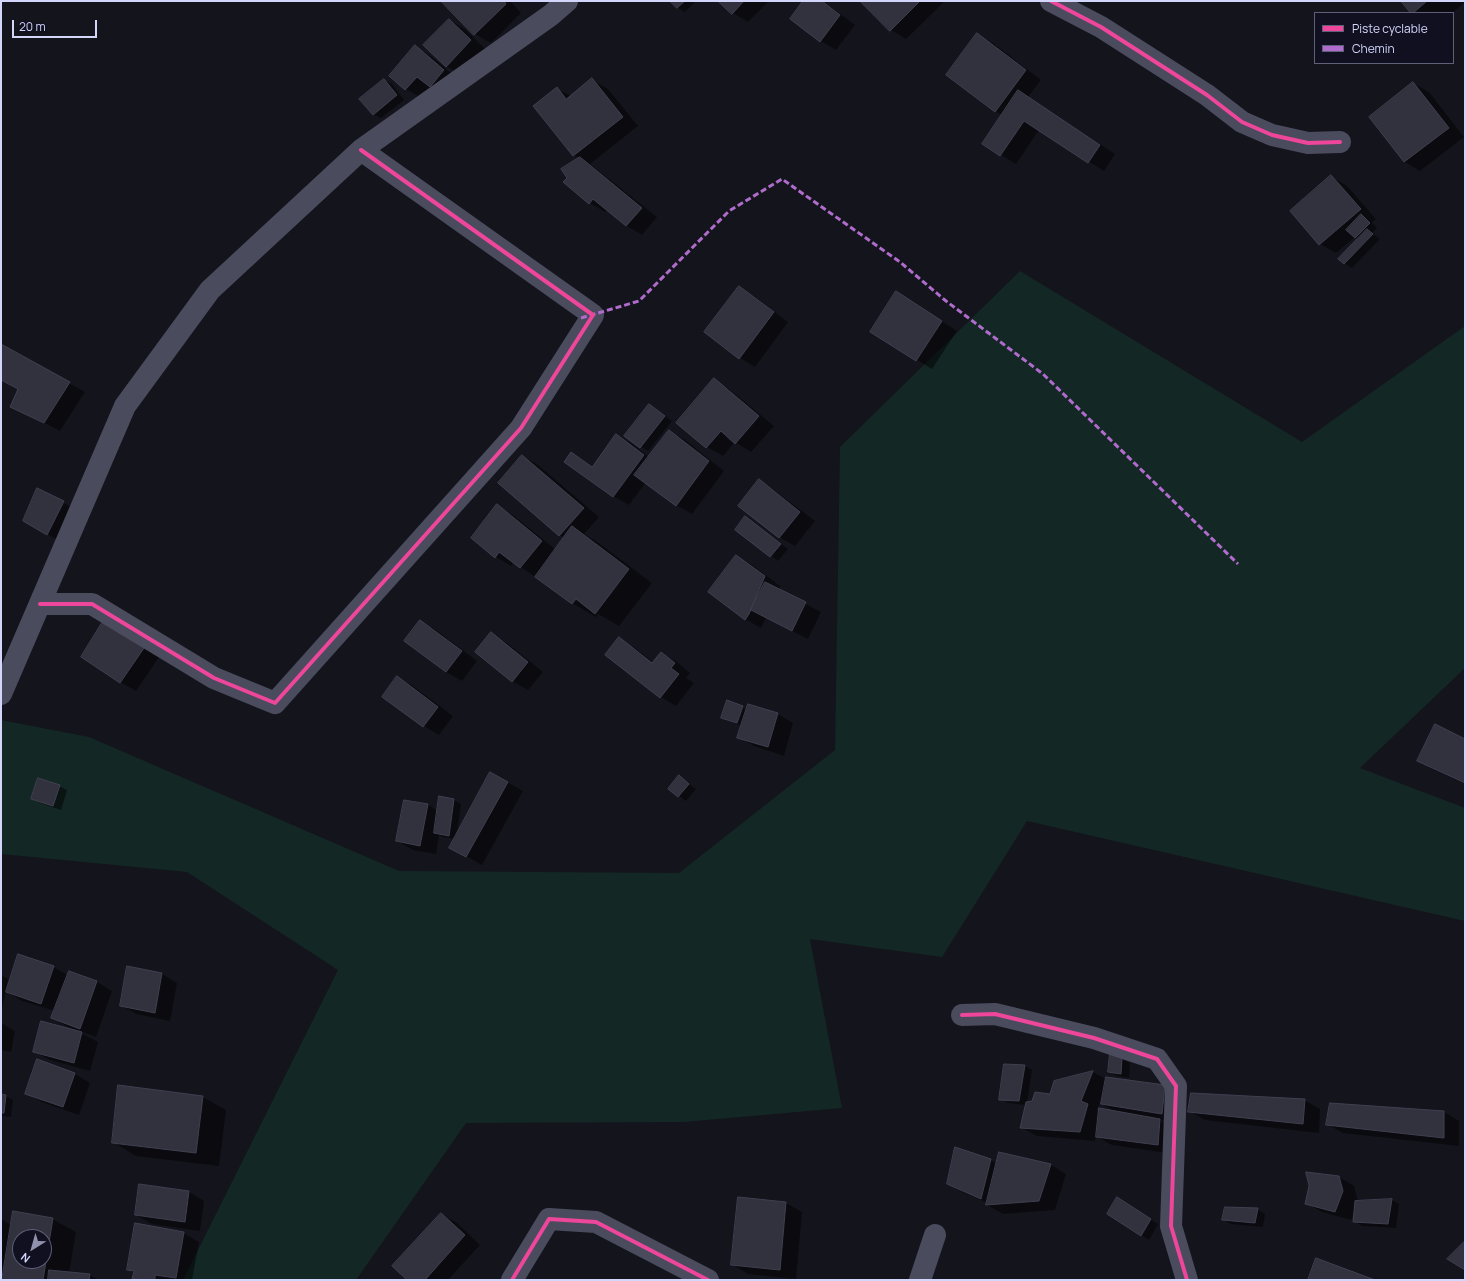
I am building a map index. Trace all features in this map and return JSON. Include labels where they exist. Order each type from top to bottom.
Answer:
[{"type":"street","points":[[1,694],[125,406],[210,290],[361,150],[551,15],[567,1]]},
{"type":"street","points":[[1051,1],[1102,27],[1207,95],[1242,122],[1272,135],[1308,143],[1340,142]]},
{"type":"street","points":[[40,604],[92,604],[214,678],[275,703],[521,428],[593,315],[361,150]]},
{"type":"street","points":[[962,1015],[995,1014],[1094,1038],[1157,1059],[1176,1086],[1171,1226],[1187,1280]]},
{"type":"street","points":[[512,1280],[549,1220],[596,1222],[708,1280]]},
{"type":"street","points":[[920,1280],[935,1235]]},
{"type":"green space","points":[[1020,271],[1302,442],[1465,326],[1465,668],[1360,768],[1465,808],[1465,921],[1027,821],[942,957],[810,939],[842,1108],[684,1122],[466,1123],[356,1280],[183,1280],[338,970],[187,872],[1,854],[1,720],[89,737],[399,871],[679,873],[835,750],[840,447]]},
{"type":"building","points":[[441,1],[504,1],[506,4],[474,35]]},
{"type":"building","points":[[670,1],[685,1],[677,8]]},
{"type":"building","points":[[718,1],[744,1],[732,14]]},
{"type":"building","points":[[803,1],[822,1],[840,15],[820,42],[790,19]]},
{"type":"building","points":[[860,1],[920,1],[890,31]]},
{"type":"building","points":[[1401,1],[1427,1],[1414,12],[1410,12]]},
{"type":"building","points":[[449,19],[471,40],[446,67],[423,45]]},
{"type":"building","points":[[977,33],[1026,70],[995,112],[946,75]]},
{"type":"building","points":[[415,45],[444,70],[430,87],[417,77],[405,90],[389,76]]},
{"type":"building","points":[[592,78],[623,117],[573,156],[533,106],[557,87],[566,99]]},
{"type":"building","points":[[384,79],[397,95],[373,115],[359,99]]},
{"type":"building","points":[[1413,82],[1449,128],[1404,162],[1369,117]]},
{"type":"building","points":[[1018,90],[1100,145],[1088,163],[1024,121],[1000,156],[982,144]]},
{"type":"building","points":[[580,157],[642,208],[626,226],[593,199],[589,204],[563,182],[567,178],[561,169]]},
{"type":"building","points":[[1331,175],[1361,209],[1319,245],[1290,211]]},
{"type":"building","points":[[1361,214],[1370,223],[1355,238],[1346,230]]},
{"type":"building","points":[[1367,229],[1373,234],[1344,264],[1338,259]]},
{"type":"building","points":[[739,286],[774,312],[739,359],[704,332]]},
{"type":"building","points":[[896,291],[942,321],[916,361],[870,332]]},
{"type":"building","points":[[1,344],[70,382],[44,423],[10,407],[18,389],[1,380]]},
{"type":"building","points":[[714,378],[759,416],[735,444],[721,431],[706,448],[676,423]]},
{"type":"building","points":[[649,404],[665,416],[640,448],[624,436]]},
{"type":"building","points":[[669,430],[709,461],[676,506],[634,475]]},
{"type":"building","points":[[616,434],[644,455],[613,497],[564,462],[571,452],[592,467]]},
{"type":"building","points":[[522,455],[584,508],[559,536],[498,483]]},
{"type":"building","points":[[759,479],[800,512],[779,538],[738,506]]},
{"type":"building","points":[[37,488],[64,501],[47,535],[23,521]]},
{"type":"building","points":[[497,504],[542,541],[520,568],[499,552],[495,558],[471,538]]},
{"type":"building","points":[[745,516],[781,544],[770,557],[735,530]]},
{"type":"building","points":[[572,526],[629,569],[595,614],[576,599],[572,604],[535,577]]},
{"type":"building","points":[[736,555],[765,576],[745,620],[708,592]]},
{"type":"building","points":[[765,582],[806,602],[792,631],[751,610]]},
{"type":"building","points":[[420,620],[462,651],[446,672],[404,641]]},
{"type":"building","points":[[102,623],[144,648],[120,683],[81,657]]},
{"type":"building","points":[[491,632],[528,662],[512,682],[475,652]]},
{"type":"building","points":[[619,637],[652,663],[661,652],[675,663],[671,668],[679,674],[660,698],[605,655]]},
{"type":"building","points":[[397,676],[438,707],[423,727],[382,697]]},
{"type":"building","points":[[727,700],[743,706],[737,723],[721,718]]},
{"type":"building","points":[[748,704],[778,713],[768,747],[737,738]]},
{"type":"building","points":[[1435,724],[1465,739],[1465,783],[1417,761]]},
{"type":"building","points":[[490,772],[508,782],[466,857],[449,848]]},
{"type":"building","points":[[679,775],[689,784],[678,797],[668,789]]},
{"type":"building","points":[[38,778],[60,785],[53,806],[31,799]]},
{"type":"building","points":[[439,796],[454,799],[449,836],[434,833]]},
{"type":"building","points":[[404,800],[428,804],[420,846],[396,841]]},
{"type":"building","points":[[18,954],[54,966],[41,1004],[6,992]]},
{"type":"building","points":[[127,966],[162,973],[155,1013],[120,1006]]},
{"type":"building","points":[[69,971],[97,981],[80,1029],[51,1018]]},
{"type":"building","points":[[41,1021],[82,1032],[74,1063],[33,1052]]},
{"type":"building","points":[[1110,1054],[1122,1058],[1121,1074],[1108,1072]]},
{"type":"building","points":[[37,1059],[75,1073],[63,1107],[25,1094]]},
{"type":"building","points":[[1004,1064],[1025,1065],[1019,1101],[999,1100]]},
{"type":"building","points":[[1093,1071],[1081,1101],[1088,1104],[1080,1132],[1020,1128],[1026,1102],[1032,1101],[1035,1092],[1050,1094],[1054,1081]]},
{"type":"building","points":[[1106,1077],[1165,1085],[1162,1114],[1101,1104]]},
{"type":"building","points":[[118,1085],[203,1096],[196,1153],[112,1143]]},
{"type":"building","points":[[1191,1093],[1305,1099],[1303,1124],[1188,1112]]},
{"type":"building","points":[[1,1094],[6,1095],[4,1113],[1,1113]]},
{"type":"building","points":[[1330,1103],[1444,1111],[1444,1138],[1326,1125]]},
{"type":"building","points":[[1099,1108],[1160,1119],[1158,1145],[1096,1137]]},
{"type":"building","points":[[955,1147],[991,1159],[981,1199],[947,1184]]},
{"type":"building","points":[[999,1152],[1051,1164],[1039,1201],[986,1205]]},
{"type":"building","points":[[1306,1172],[1339,1176],[1343,1191],[1335,1212],[1305,1204],[1309,1186]]},
{"type":"building","points":[[139,1184],[189,1191],[185,1222],[135,1215]]},
{"type":"building","points":[[738,1197],[786,1202],[780,1270],[731,1265]]},
{"type":"building","points":[[1117,1197],[1151,1219],[1141,1236],[1107,1214]]},
{"type":"building","points":[[1392,1199],[1388,1224],[1353,1222],[1355,1201]]},
{"type":"building","points":[[1225,1207],[1258,1208],[1255,1223],[1222,1220]]},
{"type":"building","points":[[13,1211],[53,1218],[51,1229],[12,1229],[12,1269],[45,1269],[43,1280],[2,1280]]},
{"type":"building","points":[[441,1213],[465,1235],[425,1280],[407,1280],[392,1266]]},
{"type":"building","points":[[135,1223],[184,1232],[176,1278],[155,1275],[155,1280],[132,1279],[134,1271],[127,1270]]},
{"type":"building","points":[[1465,1241],[1465,1270],[1447,1259]]},
{"type":"building","points":[[1316,1258],[1375,1280],[1308,1280]]},
{"type":"building","points":[[49,1270],[90,1274],[89,1280],[48,1280]]},
{"type":"marked path","points":[[581,318],[639,301],[729,211],[782,179],[900,262],[946,301],[1043,374],[1238,564]]},
{"type":"cycle path","points":[[1051,1],[1101,27],[1207,95],[1242,122],[1272,135],[1308,143],[1340,142]]},
{"type":"cycle path","points":[[40,604],[92,604],[214,678],[275,703],[521,428],[593,315],[361,150]]},
{"type":"cycle path","points":[[962,1015],[995,1014],[1094,1038],[1157,1059],[1176,1086],[1171,1226],[1187,1280]]},
{"type":"cycle path","points":[[512,1280],[549,1219],[596,1222],[708,1280]]}]
